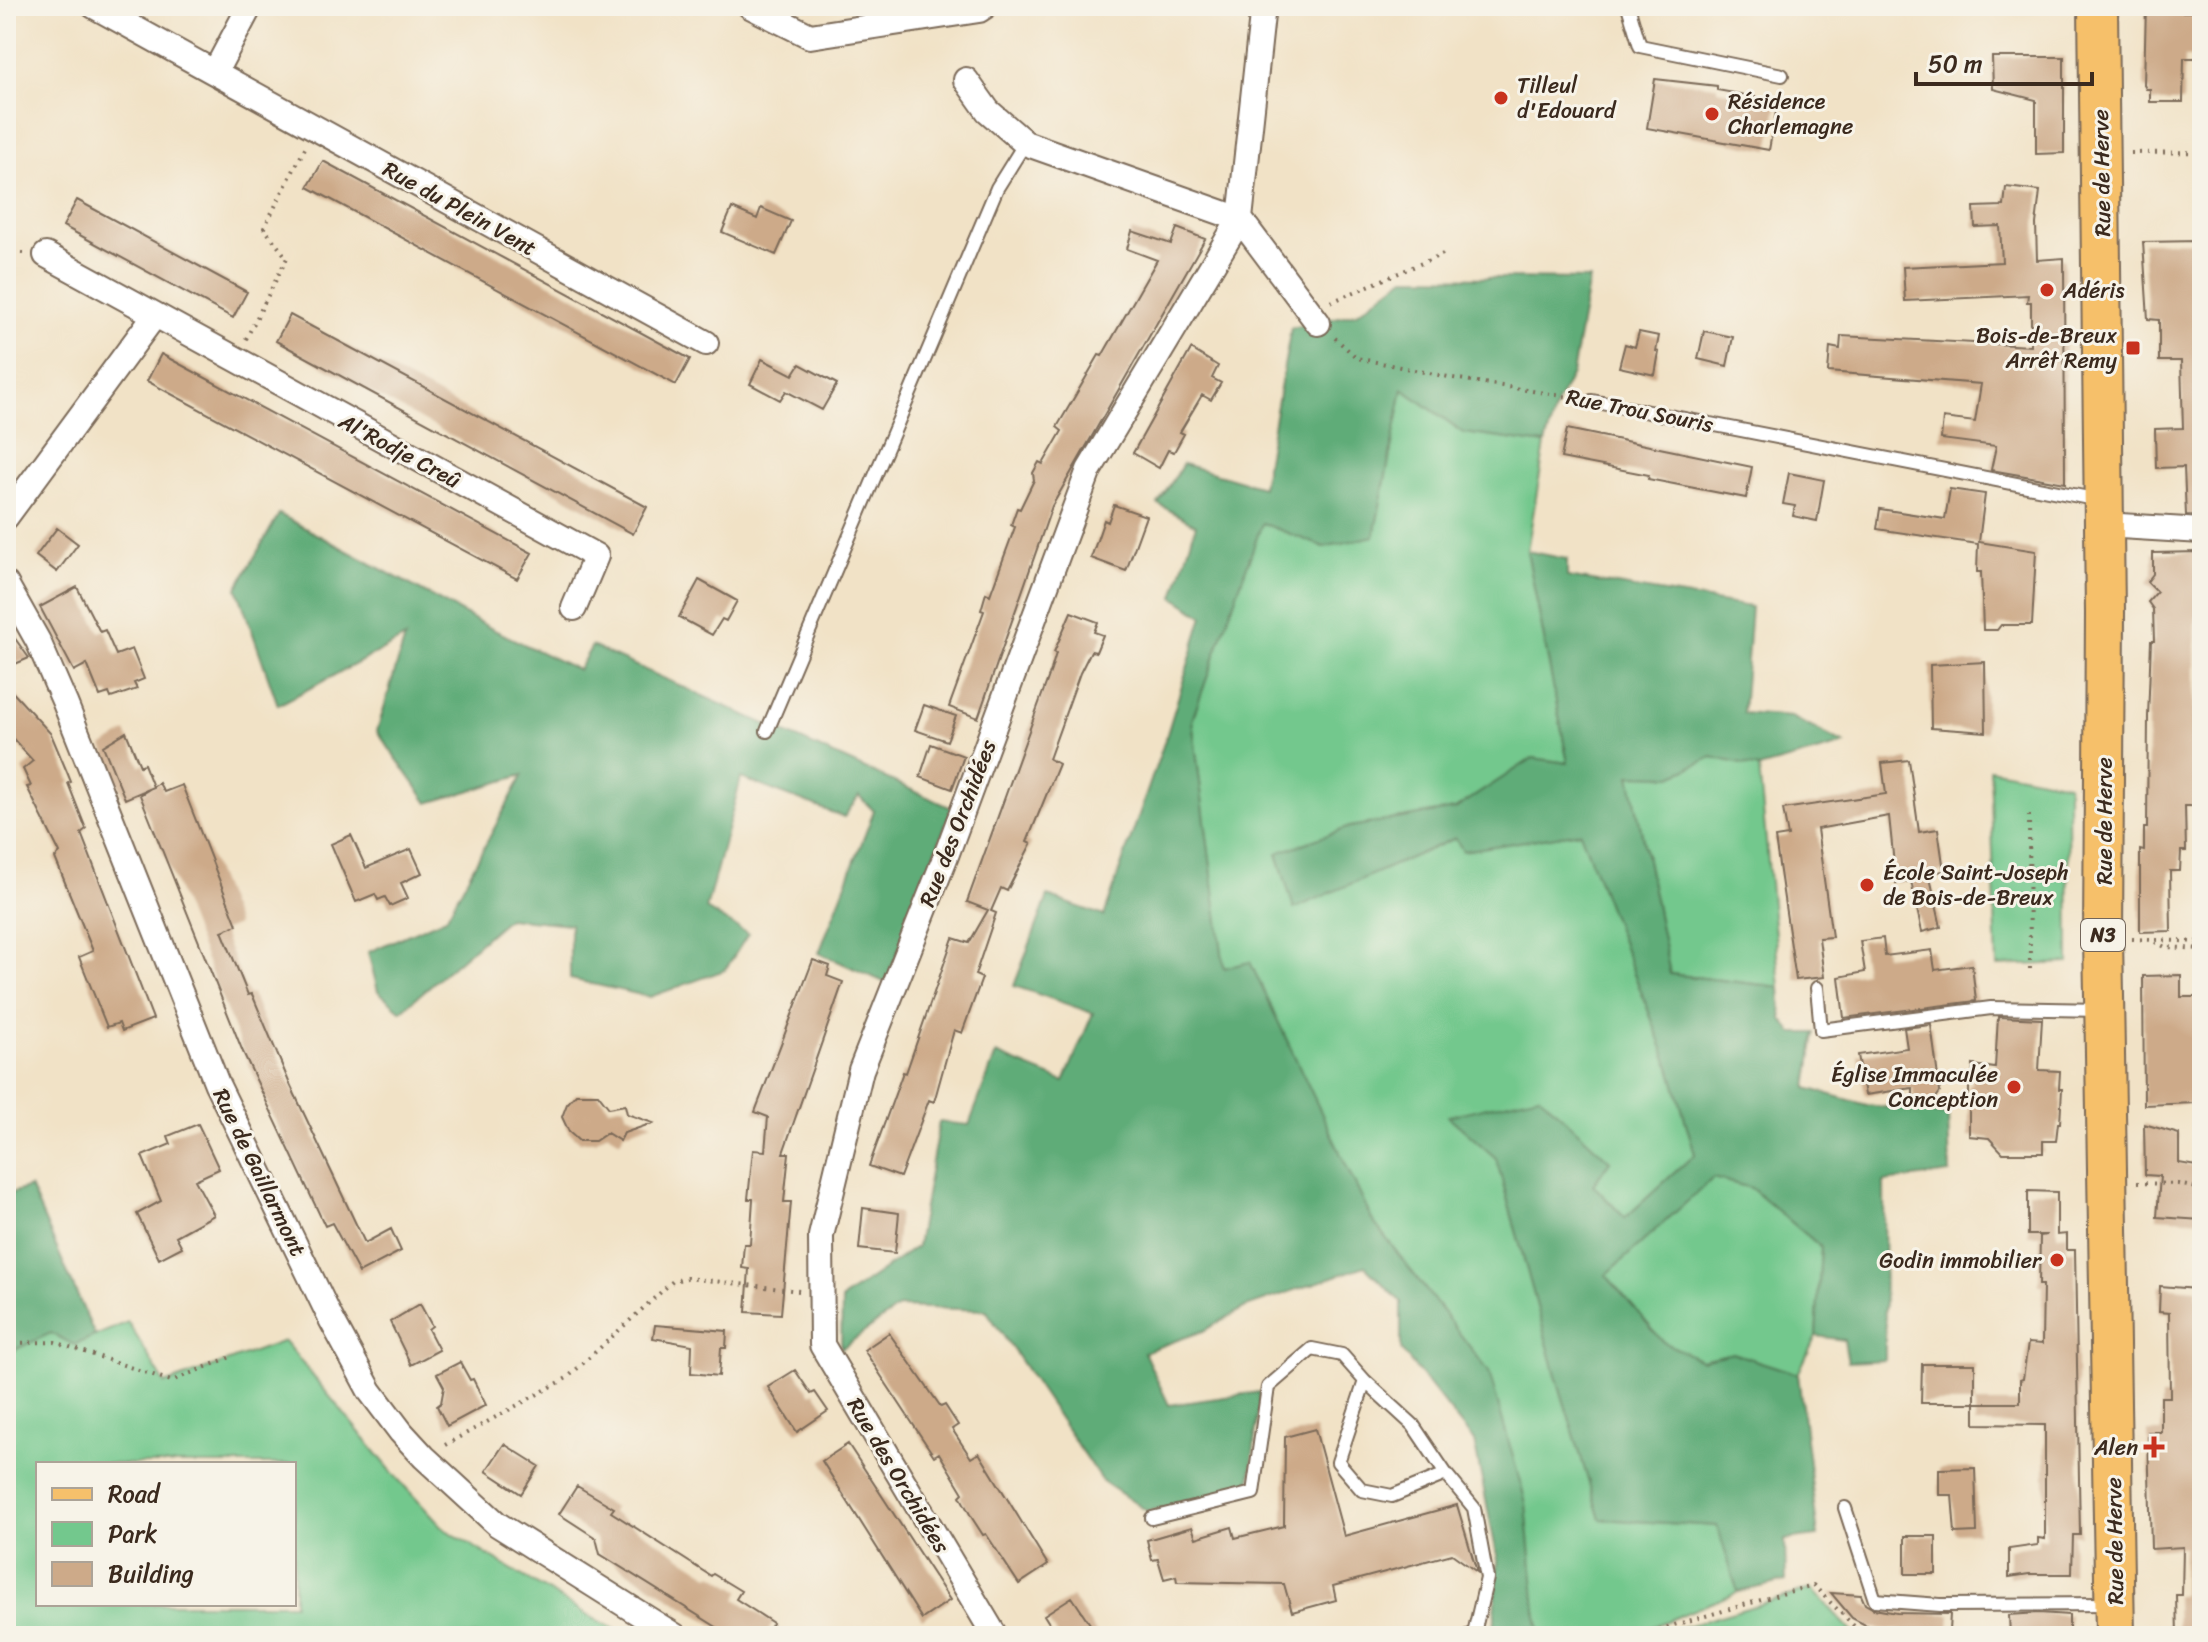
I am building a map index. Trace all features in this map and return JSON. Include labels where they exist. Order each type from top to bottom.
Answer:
[{"type":"main road","name":"Rue de Herve","points":[[2098,6],[2105,1010],[2115,1620]]},
{"type":"street","name":"Rue du Plein Vent","points":[[94,6],[706,343]]},
{"type":"street","points":[[215,72],[250,6]]},
{"type":"street","points":[[750,6],[810,36],[979,10],[985,6]]},
{"type":"street","name":"Rue des Orchidées","points":[[995,1636],[822,1345],[821,1236],[861,1070],[947,853],[1089,470],[1240,219],[1263,6]]},
{"type":"street","points":[[966,80],[988,111],[1025,143],[1240,219],[1314,317]]},
{"type":"street","name":"Al'Rodje Creû","points":[[46,255],[596,556],[574,608]]},
{"type":"street","points":[[6,517],[155,315]]},
{"type":"street","points":[[2103,513],[2202,531]]},
{"type":"street","name":"Rue de Gaillarmont","points":[[6,584],[38,641],[65,703],[217,1084],[331,1319],[370,1391],[424,1457],[497,1524],[675,1636]]},
{"type":"lane","points":[[1628,6],[1640,46],[1782,75]]},
{"type":"lane","points":[[767,731],[997,188],[1025,143]]},
{"type":"lane","name":"Rue Trou Souris","points":[[1592,401],[2103,513]]},
{"type":"lane","points":[[1817,988],[1821,1030],[1991,1008],[2105,1010]]},
{"type":"lane","points":[[1152,1518],[1253,1493],[1268,1387],[1312,1349],[1342,1355],[1413,1425],[1446,1474],[1474,1508],[1487,1578],[1474,1633],[1467,1636]]},
{"type":"lane","points":[[1365,1381],[1338,1462],[1354,1481],[1362,1490],[1392,1496],[1446,1474]]},
{"type":"lane","points":[[1845,1508],[1875,1600],[2115,1620]]},
{"type":"path","points":[[235,360],[287,258],[264,228],[316,128]]},
{"type":"path","points":[[2100,153],[2202,152]]},
{"type":"path","points":[[1314,317],[1443,254]]},
{"type":"path","name":"Rue Trou Souris","points":[[1314,317],[1357,358],[1592,401]]},
{"type":"path","points":[[2029,815],[2030,971]]},
{"type":"path","points":[[2202,942],[2153,941],[2165,947],[2202,949]]},
{"type":"path","points":[[2107,1182],[2178,1184],[2202,1189]]},
{"type":"path","points":[[424,1457],[567,1378],[673,1281],[687,1278],[822,1294]]},
{"type":"path","points":[[6,1343],[55,1342],[171,1381],[231,1357]]},
{"type":"path","points":[[1636,1636],[1813,1585],[1864,1636]]},
{"type":"green space","points":[[1405,277],[1589,279],[1572,374],[1557,403],[1545,444],[1464,433],[1403,389],[1374,536],[1324,547],[1262,523],[1192,720],[1224,968],[1250,962],[1372,1220],[1489,1372],[1526,1503],[1541,1636],[1491,1636],[1494,1635],[1498,1560],[1474,1441],[1401,1350],[1401,1302],[1365,1266],[1246,1307],[1203,1331],[1144,1352],[1169,1405],[1260,1392],[1249,1493],[1147,1511],[1101,1480],[986,1310],[899,1307],[841,1349],[842,1299],[917,1246],[939,1122],[969,1125],[996,1054],[1064,1082],[1093,1013],[1014,986],[1048,896],[1104,916],[1167,734],[1203,616],[1174,597],[1196,525],[1158,504],[1183,464],[1262,487],[1291,328],[1357,313]]},
{"type":"green space","points":[[1403,389],[1464,433],[1545,444],[1527,551],[1568,763],[1533,758],[1455,809],[1350,827],[1277,854],[1295,908],[1456,838],[1464,851],[1580,832],[1670,1067],[1695,1154],[1625,1218],[1593,1185],[1610,1161],[1449,1116],[1496,1158],[1556,1375],[1600,1519],[1718,1526],[1738,1592],[1642,1631],[1599,1636],[1541,1636],[1489,1372],[1372,1220],[1298,1067],[1224,968],[1192,720],[1262,523],[1324,547],[1374,536]]},
{"type":"green space","points":[[279,514],[492,629],[578,670],[592,646],[952,808],[886,983],[819,953],[874,811],[859,796],[844,817],[741,778],[706,909],[748,934],[725,970],[650,997],[570,979],[570,924],[508,918],[401,1011],[378,991],[368,952],[446,918],[523,775],[428,803],[377,731],[405,638],[278,705],[237,588]]},
{"type":"green space","points":[[1527,551],[1567,559],[1567,577],[1751,607],[1743,713],[1791,717],[1845,744],[1759,768],[1712,757],[1672,776],[1630,775],[1670,974],[1780,987],[1782,1019],[1793,1033],[1815,1033],[1807,1088],[1867,1105],[1948,1115],[1950,1173],[1884,1182],[1885,1360],[1848,1362],[1844,1340],[1816,1336],[1821,1247],[1751,1188],[1713,1178],[1606,1275],[1663,1342],[1701,1360],[1733,1353],[1798,1374],[1818,1536],[1785,1540],[1786,1581],[1738,1592],[1717,1526],[1600,1519],[1556,1375],[1496,1158],[1448,1116],[1539,1095],[1610,1161],[1593,1185],[1625,1218],[1695,1154],[1670,1067],[1580,832],[1463,851],[1455,838],[1294,909],[1277,853],[1350,827],[1455,809],[1533,758],[1568,763]]},
{"type":"green space","points":[[1712,757],[1759,768],[1780,987],[1670,974],[1630,775],[1672,776]]},
{"type":"green space","points":[[1990,769],[2068,784],[2069,963],[1997,966]]},
{"type":"green space","points":[[1713,1178],[1751,1188],[1821,1247],[1816,1336],[1798,1374],[1733,1353],[1701,1360],[1663,1342],[1606,1275]]},
{"type":"green space","points":[[30,1187],[95,1336],[128,1322],[165,1384],[284,1341],[397,1478],[443,1528],[628,1636],[6,1636],[6,1195]]},
{"type":"green space","points":[[30,1187],[95,1336],[74,1345],[51,1333],[6,1354],[6,1195]]},
{"type":"green space","points":[[1812,1589],[1856,1636],[1652,1636]]},
{"type":"building","points":[[2146,6],[2178,6],[2178,12],[2202,12],[2202,58],[2184,58],[2183,102],[2150,102],[2150,89],[2144,85]]},
{"type":"building","points":[[1992,57],[2064,57],[2064,153],[2036,154],[2036,100],[1993,89]]},
{"type":"building","name":"Résidence Charlemagne","points":[[1655,79],[1717,86],[1717,90],[1778,101],[1769,150],[1647,128]]},
{"type":"building","points":[[323,161],[690,359],[676,385],[308,187]]},
{"type":"building","points":[[2006,187],[2040,191],[2036,224],[2037,260],[2064,258],[2065,483],[1991,470],[1996,446],[1941,439],[1943,418],[1975,422],[1981,384],[1828,372],[1830,347],[1840,349],[1841,336],[2031,346],[2031,302],[2027,302],[2028,295],[1905,301],[1903,267],[2002,262],[2000,226],[1975,227],[1974,207],[2004,206]]},
{"type":"building","points":[[77,200],[247,292],[233,318],[63,226]]},
{"type":"building","points":[[732,208],[757,219],[761,208],[791,221],[776,255],[722,232]]},
{"type":"building","points":[[1177,228],[1205,239],[1052,506],[978,718],[949,707],[984,611],[981,610],[986,593],[990,595],[1015,527],[1011,525],[1034,480],[1033,473],[1039,462],[1043,464],[1062,431],[1057,427],[1157,260],[1127,249],[1132,231],[1171,244]]},
{"type":"building","points":[[2198,241],[2199,268],[2202,268],[2202,288],[2196,287],[2202,383],[2202,516],[2186,515],[2184,467],[2156,468],[2155,429],[2183,428],[2181,361],[2159,361],[2159,320],[2148,319],[2143,242]]},
{"type":"building","points":[[290,315],[647,507],[633,534],[276,341]]},
{"type":"building","points":[[1704,331],[1733,337],[1727,366],[1698,359]]},
{"type":"building","points":[[1639,332],[1659,336],[1655,375],[1619,367],[1625,344],[1635,347]]},
{"type":"building","points":[[1191,349],[1218,366],[1212,378],[1221,383],[1211,400],[1202,395],[1180,432],[1184,434],[1174,452],[1168,450],[1159,468],[1133,453]]},
{"type":"building","points":[[161,354],[532,553],[517,579],[147,381]]},
{"type":"building","points":[[762,359],[793,375],[800,364],[837,384],[822,410],[786,391],[780,400],[750,384]]},
{"type":"building","points":[[1567,429],[1752,467],[1746,498],[1561,458]]},
{"type":"building","points":[[1789,473],[1824,480],[1817,521],[1793,516],[1795,506],[1783,504]]},
{"type":"building","points":[[1950,489],[1985,494],[1979,542],[2036,551],[2032,625],[2001,625],[1997,630],[1983,630],[1981,572],[1977,572],[1978,544],[1877,529],[1880,509],[1945,519]]},
{"type":"building","points":[[1114,505],[1146,516],[1126,571],[1091,558],[1104,520],[1108,522]]},
{"type":"building","points":[[57,528],[78,544],[57,572],[36,556]]},
{"type":"building","points":[[2198,552],[2199,617],[2196,617],[2194,717],[2202,717],[2202,806],[2185,806],[2186,851],[2181,851],[2180,871],[2170,871],[2171,931],[2140,932],[2140,850],[2144,851],[2144,828],[2147,828],[2148,717],[2151,641],[2154,641],[2153,609],[2148,602],[2157,592],[2147,582],[2153,574],[2153,553]]},
{"type":"building","points":[[699,580],[737,601],[726,621],[722,619],[712,635],[679,617]]},
{"type":"building","points":[[77,587],[100,632],[105,630],[116,655],[132,649],[144,679],[134,683],[137,689],[111,698],[109,693],[100,696],[87,664],[74,671],[40,607]]},
{"type":"building","points":[[1071,612],[1098,622],[1094,632],[1103,635],[1096,652],[1091,651],[1080,673],[1049,759],[1059,764],[1027,842],[1031,844],[1007,891],[1001,888],[991,911],[996,913],[975,975],[982,978],[962,1033],[954,1030],[934,1102],[929,1100],[900,1177],[869,1166],[903,1072],[906,1073],[953,938],[969,943],[988,910],[967,902],[1051,670],[1054,652]]},
{"type":"building","points":[[6,626],[29,658],[6,668]]},
{"type":"building","points":[[1985,662],[1986,732],[1931,728],[1930,665]]},
{"type":"building","points":[[6,685],[51,734],[86,829],[81,833],[153,1019],[122,1031],[119,1023],[107,1027],[79,957],[93,951],[55,858],[60,853],[27,787],[31,786],[23,769],[33,761],[6,731]]},
{"type":"building","points":[[924,705],[956,716],[947,741],[915,730]]},
{"type":"building","points":[[126,732],[140,766],[144,764],[153,787],[125,799],[103,746]]},
{"type":"building","points":[[931,744],[964,756],[952,789],[920,777]]},
{"type":"building","points":[[1909,760],[1919,832],[1938,829],[1944,871],[1929,873],[1941,927],[1922,932],[1911,881],[1896,883],[1889,816],[1817,829],[1832,937],[1819,938],[1824,977],[1796,980],[1775,838],[1788,836],[1783,809],[1886,794],[1882,763]]},
{"type":"building","points":[[159,783],[164,792],[182,785],[237,925],[222,931],[248,995],[252,994],[289,1082],[365,1243],[391,1229],[401,1251],[359,1273],[332,1223],[325,1226],[243,1052],[140,795]]},
{"type":"building","points":[[351,835],[366,868],[411,849],[422,873],[401,883],[408,898],[390,906],[385,897],[378,900],[375,894],[356,902],[331,844]]},
{"type":"building","points":[[1883,938],[1885,956],[1932,950],[1935,970],[1972,965],[1976,1001],[1844,1018],[1839,977],[1865,972],[1860,941]]},
{"type":"building","points":[[813,960],[830,966],[827,976],[843,982],[783,1153],[789,1153],[784,1202],[791,1202],[781,1314],[746,1312],[749,1269],[742,1268],[744,1244],[750,1244],[753,1199],[748,1199],[753,1150],[765,1151],[768,1117],[755,1112]]},
{"type":"building","points":[[2181,975],[2181,997],[2198,997],[2196,1103],[2144,1105],[2143,976]]},
{"type":"building","name":"Église Immaculée Conception","points":[[1998,1017],[2042,1019],[2039,1070],[2060,1071],[2060,1123],[2056,1141],[2043,1141],[2043,1153],[2003,1153],[1989,1138],[1969,1136],[1969,1084],[1972,1084],[1973,1065],[1995,1068]]},
{"type":"building","points":[[1931,1025],[1940,1092],[1933,1102],[1923,1103],[1913,1095],[1913,1088],[1865,1095],[1858,1055],[1907,1048],[1904,1028]]},
{"type":"building","points":[[576,1094],[598,1094],[609,1108],[625,1105],[627,1114],[653,1123],[624,1133],[620,1141],[607,1133],[595,1141],[579,1141],[569,1132],[562,1117],[567,1104]]},
{"type":"building","points":[[198,1124],[219,1169],[195,1180],[214,1215],[176,1236],[182,1247],[159,1259],[137,1214],[161,1201],[142,1156],[171,1144],[168,1136]]},
{"type":"building","points":[[2144,1124],[2179,1134],[2179,1163],[2202,1167],[2202,1220],[2157,1217],[2160,1176],[2145,1175]]},
{"type":"building","points":[[2028,1191],[2057,1192],[2057,1235],[2067,1234],[2067,1250],[2075,1250],[2080,1535],[2073,1535],[2072,1574],[2009,1577],[2009,1549],[2038,1545],[2038,1538],[2045,1539],[2045,1425],[1975,1424],[1975,1403],[2020,1403],[2020,1380],[2023,1379],[2028,1343],[2042,1344],[2040,1236],[2047,1235],[2028,1235]]},
{"type":"building","points":[[863,1208],[899,1213],[895,1253],[859,1249]]},
{"type":"building","points":[[2160,1286],[2197,1289],[2197,1301],[2202,1301],[2201,1636],[2177,1636],[2176,1595],[2182,1595],[2183,1547],[2151,1549],[2148,1432],[2161,1432],[2161,1397],[2170,1397],[2169,1313],[2159,1312]]},
{"type":"building","points":[[420,1304],[432,1326],[428,1329],[439,1350],[411,1365],[390,1322]]},
{"type":"building","points":[[655,1325],[727,1331],[726,1348],[721,1348],[719,1376],[691,1373],[692,1345],[653,1338]]},
{"type":"building","points":[[889,1333],[941,1407],[945,1405],[958,1425],[952,1429],[971,1458],[979,1453],[1048,1565],[1019,1584],[972,1518],[960,1496],[963,1493],[939,1453],[934,1456],[864,1350]]},
{"type":"building","points":[[460,1362],[486,1405],[447,1426],[437,1406],[441,1403],[444,1387],[437,1374]]},
{"type":"building","points":[[1922,1364],[1975,1364],[1975,1403],[1921,1403]]},
{"type":"building","points":[[795,1370],[811,1394],[815,1392],[828,1411],[797,1432],[768,1387]]},
{"type":"building","points":[[1315,1429],[1344,1536],[1457,1505],[1477,1572],[1452,1554],[1333,1586],[1336,1600],[1292,1612],[1284,1584],[1177,1582],[1176,1576],[1164,1579],[1158,1559],[1152,1560],[1147,1540],[1192,1527],[1196,1538],[1232,1527],[1235,1538],[1284,1526],[1285,1437]]},
{"type":"building","points":[[504,1444],[539,1466],[521,1494],[486,1471]]},
{"type":"building","points":[[848,1444],[950,1600],[922,1619],[822,1461]]},
{"type":"building","points":[[1975,1468],[1977,1532],[1955,1533],[1952,1495],[1939,1495],[1939,1469]]},
{"type":"building","points":[[577,1486],[614,1508],[611,1512],[711,1576],[713,1574],[741,1591],[736,1599],[773,1623],[765,1636],[731,1636],[600,1554],[596,1538],[559,1514]]},
{"type":"building","points":[[1905,1536],[1936,1536],[1936,1574],[1905,1574]]},
{"type":"building","points":[[1831,1593],[1861,1595],[1865,1604],[1874,1609],[1897,1613],[1950,1614],[1949,1631],[1938,1631],[1937,1634],[1871,1628],[1852,1618]]},
{"type":"building","points":[[1072,1597],[1098,1636],[1057,1636],[1044,1615]]},
{"type":"building","points":[[2009,1615],[2069,1615],[2069,1636],[2010,1636]]},
{"type":"place","name":"Tilleul d'Edouard","points":[[1501,98]]},
{"type":"place","name":"Résidence Charlemagne","points":[[1712,114]]},
{"type":"place","name":"Adéris","points":[[2047,290]]},
{"type":"place","name":"Bois-de-Breux Arrêt Remy","points":[[2133,348]]},
{"type":"place","name":"École Saint-Joseph de Bois-de-Breux","points":[[1867,885]]},
{"type":"place","name":"Église Immaculée Conception","points":[[2014,1087]]},
{"type":"place","name":"Godin immobilier","points":[[2057,1260]]},
{"type":"place","name":"Alen","points":[[2154,1447]]}]
